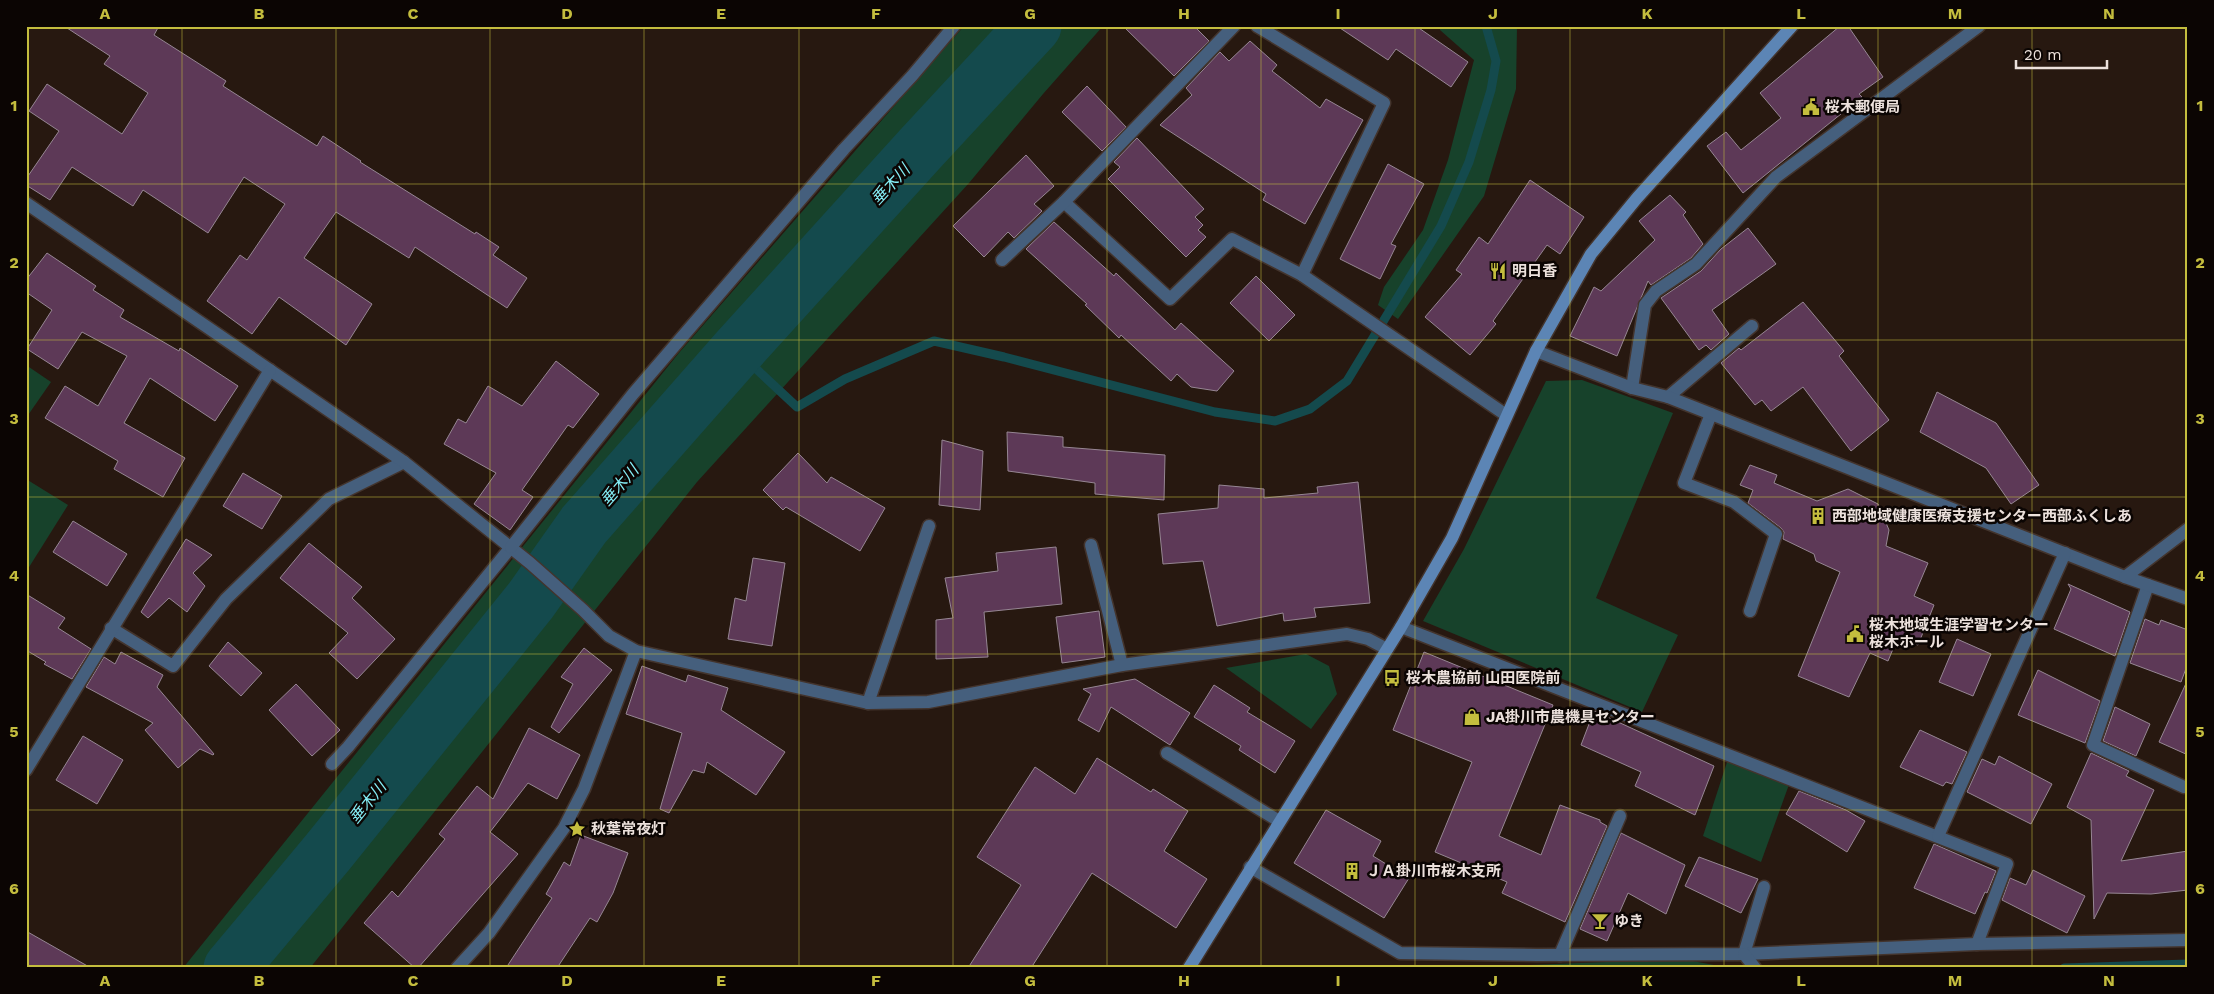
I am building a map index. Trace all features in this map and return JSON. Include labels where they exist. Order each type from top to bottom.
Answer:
[{"type":"street","points":[[332,764],[512,548],[633,394],[844,149],[912,76],[954,26]]},
{"type":"street","points":[[1002,260],[1064,202],[1234,26]]},
{"type":"street","points":[[1256,26],[1384,104],[1302,275]]},
{"type":"street","points":[[1188,968],[1386,648],[1401,627],[1452,538],[1536,351],[1591,254],[1637,198],[1792,26]]},
{"type":"street","points":[[1632,388],[1644,305],[1656,291],[1696,264],[1776,177],[1979,26]]},
{"type":"street","points":[[1064,202],[1170,299],[1232,239],[1302,275],[1506,415]]},
{"type":"street","points":[[26,203],[404,462],[530,563],[609,636],[636,651],[868,703],[928,702],[1122,665],[1347,634],[1368,639],[1386,648]]},
{"type":"street","points":[[1668,396],[1752,326]]},
{"type":"street","points":[[1536,351],[1632,388],[1668,396],[2125,577],[2188,599]]},
{"type":"street","points":[[26,770],[270,370]]},
{"type":"street","points":[[1711,414],[1684,483],[1734,502],[1776,534],[1750,611]]},
{"type":"street","points":[[111,628],[172,666],[226,599],[329,499],[404,462]]},
{"type":"street","points":[[868,703],[929,526]]},
{"type":"street","points":[[2125,577],[2188,529]]},
{"type":"street","points":[[1091,546],[1122,665]]},
{"type":"street","points":[[1938,836],[2065,553]]},
{"type":"street","points":[[2148,585],[2093,746],[2184,787]]},
{"type":"street","points":[[1401,627],[2008,864],[1976,944]]},
{"type":"street","points":[[457,968],[489,933],[564,828],[584,789],[636,651]]},
{"type":"street","points":[[1167,753],[1279,821]]},
{"type":"street","points":[[1560,955],[1620,816]]},
{"type":"street","points":[[1250,867],[1400,953],[1538,962],[1560,955],[1744,954],[1976,944],[2188,940]]},
{"type":"street","points":[[1744,954],[1764,886]]},
{"type":"street","points":[[1744,954],[1755,968]]},
{"type":"green space","points":[[964,26],[1103,26],[969,183],[697,482],[310,968],[183,968],[678,354]]},
{"type":"green space","points":[[1440,26],[1517,26],[1516,89],[1484,196],[1398,319],[1378,305],[1384,287],[1423,230],[1448,160],[1474,60],[1440,30]]},
{"type":"green space","points":[[26,365],[51,382],[26,418]]},
{"type":"green space","points":[[1582,380],[1673,413],[1596,598],[1678,635],[1642,712],[1423,621],[1464,549],[1546,381]]},
{"type":"green space","points":[[26,479],[68,505],[26,572]]},
{"type":"green space","points":[[1306,654],[1329,666],[1337,694],[1311,729],[1226,668]]},
{"type":"green space","points":[[1730,753],[1791,779],[1761,862],[1703,836]]},
{"type":"green space","points":[[1682,959],[1730,968],[1458,968]]},
{"type":"building","points":[[64,26],[159,26],[154,35],[226,81],[223,86],[317,146],[323,136],[360,162],[475,234],[476,232],[499,247],[493,255],[527,278],[507,308],[415,247],[409,258],[336,212],[304,258],[372,304],[346,345],[279,297],[252,334],[207,301],[240,255],[247,260],[285,204],[244,177],[208,233],[143,190],[133,206],[72,167],[50,200],[26,185],[26,179],[59,131],[29,111],[47,84],[122,134],[148,93],[104,64],[110,56]]},
{"type":"building","points":[[1123,26],[1194,26],[1209,41],[1174,76]]},
{"type":"building","points":[[1337,26],[1416,26],[1468,62],[1451,87],[1396,49],[1388,60]]},
{"type":"building","name":"桜木郵便局","points":[[1840,26],[1848,26],[1883,77],[1859,94],[1862,97],[1743,193],[1707,146],[1726,132],[1741,150],[1781,118],[1760,93]]},
{"type":"building","points":[[1250,41],[1277,65],[1272,71],[1320,108],[1326,99],[1363,120],[1305,224],[1263,200],[1266,194],[1160,125],[1192,95],[1186,88],[1220,52],[1229,61]]},
{"type":"building","points":[[1087,86],[1126,127],[1102,151],[1062,112]]},
{"type":"building","points":[[1137,138],[1204,209],[1195,217],[1203,225],[1198,230],[1206,237],[1186,257],[1108,179],[1120,167],[1114,162]]},
{"type":"building","points":[[1026,155],[1054,186],[1034,204],[1042,211],[1014,238],[1008,232],[984,257],[953,226]]},
{"type":"building","points":[[1388,164],[1424,184],[1391,244],[1396,246],[1380,279],[1340,259]]},
{"type":"building","points":[[1530,180],[1584,217],[1560,254],[1547,245],[1493,321],[1496,324],[1470,355],[1425,317],[1462,274],[1456,270],[1479,237],[1488,244]]},
{"type":"building","points":[[1670,195],[1686,212],[1683,215],[1703,244],[1691,258],[1651,285],[1648,281],[1617,356],[1570,336],[1594,287],[1601,291],[1655,240],[1639,221]]},
{"type":"building","points":[[1054,222],[1114,276],[1116,273],[1175,330],[1181,323],[1234,371],[1217,391],[1191,387],[1177,374],[1171,381],[1121,335],[1119,338],[1085,305],[1087,304],[1026,249]]},
{"type":"building","points":[[1748,228],[1776,264],[1712,310],[1729,334],[1711,350],[1706,345],[1699,350],[1661,298],[1701,271],[1721,249]]},
{"type":"building","points":[[47,253],[96,286],[93,290],[124,310],[120,317],[179,351],[180,348],[238,386],[215,421],[150,378],[124,423],[185,458],[163,497],[114,469],[118,461],[45,418],[65,386],[98,406],[127,356],[82,332],[58,369],[27,349],[52,310],[26,292],[26,280]]},
{"type":"building","points":[[1256,276],[1295,315],[1269,341],[1230,303]]},
{"type":"building","points":[[1803,302],[1844,351],[1839,356],[1889,420],[1851,451],[1803,387],[1771,411],[1762,400],[1755,405],[1721,363],[1739,348],[1741,350]]},
{"type":"building","points":[[556,361],[599,394],[573,428],[568,425],[522,490],[533,497],[510,530],[474,504],[496,473],[444,444],[458,419],[466,423],[488,386],[522,406]]},
{"type":"building","points":[[1937,392],[1996,423],[2039,485],[2011,504],[1986,468],[1920,432]]},
{"type":"building","points":[[1007,432],[1063,437],[1063,447],[1165,455],[1164,500],[1095,494],[1095,483],[1008,471]]},
{"type":"building","points":[[942,440],[983,451],[980,510],[939,505]]},
{"type":"building","points":[[798,453],[827,483],[831,477],[885,508],[860,551],[786,507],[783,510],[763,490]]},
{"type":"building","points":[[1750,465],[1777,475],[1774,483],[1817,501],[1848,489],[1878,504],[1889,530],[1886,546],[1928,563],[1914,596],[1934,605],[1918,645],[1898,637],[1888,661],[1870,653],[1849,697],[1798,676],[1840,572],[1816,561],[1814,554],[1783,539],[1784,532],[1781,528],[1748,503],[1753,490],[1740,485]]},
{"type":"building","points":[[243,473],[282,496],[262,529],[223,506]]},
{"type":"building","points":[[1358,482],[1370,603],[1314,608],[1316,617],[1284,621],[1283,613],[1217,626],[1203,561],[1163,564],[1158,514],[1218,508],[1219,485],[1264,489],[1264,498],[1318,493],[1317,487]]},
{"type":"building","points":[[73,521],[127,554],[107,586],[53,552]]},
{"type":"building","points":[[186,539],[212,555],[193,573],[205,586],[187,612],[169,598],[148,618],[141,612]]},
{"type":"building","points":[[309,543],[362,587],[352,598],[395,639],[357,679],[329,653],[348,633],[280,578]]},
{"type":"building","points":[[1056,547],[1062,604],[984,612],[988,657],[936,659],[936,620],[953,618],[945,578],[998,571],[996,553]]},
{"type":"building","points":[[753,558],[785,563],[772,646],[728,639],[735,598],[746,601]]},
{"type":"building","points":[[2068,584],[2130,612],[2115,656],[2054,629],[2071,589]]},
{"type":"building","points":[[26,594],[65,618],[58,628],[91,649],[72,679],[44,664],[46,662],[26,650]]},
{"type":"building","points":[[1099,611],[1105,657],[1062,663],[1056,617]]},
{"type":"building","points":[[2145,619],[2159,625],[2161,620],[2188,630],[2188,663],[2181,682],[2130,663]]},
{"type":"building","points":[[1957,639],[1991,654],[1973,696],[1939,682]]},
{"type":"building","points":[[228,642],[262,673],[241,696],[209,666]]},
{"type":"building","points":[[584,648],[612,670],[559,733],[551,727],[573,684],[561,677]]},
{"type":"building","points":[[121,652],[163,675],[157,687],[213,755],[200,749],[178,768],[145,730],[153,723],[86,687],[104,657],[115,664]]},
{"type":"building","points":[[1424,652],[1553,705],[1499,836],[1541,855],[1560,805],[1600,820],[1600,822],[1607,826],[1565,922],[1502,893],[1507,882],[1435,852],[1472,762],[1393,730]]},
{"type":"building","points":[[642,666],[686,682],[688,675],[728,688],[721,710],[785,752],[756,795],[707,762],[704,773],[693,770],[669,813],[660,809],[682,733],[626,714]]},
{"type":"building","points":[[2038,670],[2100,701],[2085,743],[2018,715]]},
{"type":"building","points":[[1135,679],[1190,713],[1170,745],[1111,707],[1099,732],[1078,720],[1091,694],[1083,689]]},
{"type":"building","points":[[2188,679],[2188,755],[2159,742]]},
{"type":"building","points":[[296,684],[340,730],[312,756],[269,710]]},
{"type":"building","points":[[1214,685],[1250,708],[1247,712],[1295,741],[1275,773],[1239,750],[1241,746],[1194,717]]},
{"type":"building","points":[[2115,707],[2150,724],[2136,756],[2103,741]]},
{"type":"building","points":[[1594,711],[1714,766],[1695,815],[1635,786],[1641,772],[1581,745]]},
{"type":"building","points":[[529,728],[580,755],[557,799],[528,783],[490,832],[518,854],[418,968],[415,968],[364,923],[392,891],[398,897],[445,839],[439,834],[477,786],[493,799]]},
{"type":"building","points":[[1920,730],[1967,752],[1952,784],[1946,782],[1943,786],[1900,767]]},
{"type":"building","points":[[83,736],[123,760],[97,804],[56,780]]},
{"type":"building","points":[[2091,753],[2129,771],[2126,776],[2154,790],[2121,861],[2188,851],[2188,890],[2151,894],[2107,893],[2094,919],[2091,820],[2067,807]]},
{"type":"building","points":[[1999,756],[2052,784],[2031,824],[1967,792],[1982,759],[1995,765]]},
{"type":"building","points":[[1097,758],[1151,792],[1153,789],[1188,811],[1164,851],[1207,879],[1176,928],[1092,873],[1031,968],[968,968],[1021,885],[977,857],[1035,767],[1075,794]]},
{"type":"building","points":[[1799,791],[1846,810],[1865,821],[1847,852],[1786,814]]},
{"type":"building","name":"ＪＡ掛川市桜木支所","points":[[1326,810],[1381,841],[1373,856],[1409,878],[1384,918],[1294,863]]},
{"type":"building","points":[[1621,833],[1685,865],[1666,914],[1628,893],[1607,941],[1580,929]]},
{"type":"building","points":[[581,835],[628,853],[613,893],[597,922],[590,918],[557,968],[506,968],[552,898],[546,894],[564,862],[570,866]]},
{"type":"building","points":[[1934,844],[1996,871],[1987,893],[1985,892],[1975,914],[1914,888]]},
{"type":"building","points":[[1699,857],[1758,879],[1741,913],[1685,886]]},
{"type":"building","points":[[2033,870],[2085,896],[2067,933],[2002,900],[2010,878],[2026,885]]},
{"type":"building","points":[[26,931],[91,968],[26,968]]},
{"type":"waterway","name":"垂木川","points":[[231,968],[328,852],[531,600],[584,525],[737,351],[1034,26]]},
{"type":"waterway","points":[[737,351],[797,407],[845,379],[934,341],[1004,357],[1215,412],[1275,421],[1310,409],[1347,381],[1441,226],[1469,162],[1491,90],[1496,61],[1486,26]]},
{"type":"waterway","points":[[2064,968],[2188,964]]},
{"type":"place","name":"桜木郵便局","points":[[1811,107]]},
{"type":"place","name":"明日香","points":[[1498,271]]},
{"type":"place","name":"西部地域健康医療支援センター西部ふくしあ","points":[[1818,516]]},
{"type":"place","name":"桜木地域生涯学習センター 桜木ホール","points":[[1855,634]]},
{"type":"place","name":"桜木農協前 山田医院前","points":[[1392,678]]},
{"type":"place","name":"JA掛川市農機具センター","points":[[1472,717]]},
{"type":"place","name":"秋葉常夜灯","points":[[577,829]]},
{"type":"place","name":"ＪＡ掛川市桜木支所","points":[[1352,871]]},
{"type":"place","name":"ゆき","points":[[1600,921]]}]
